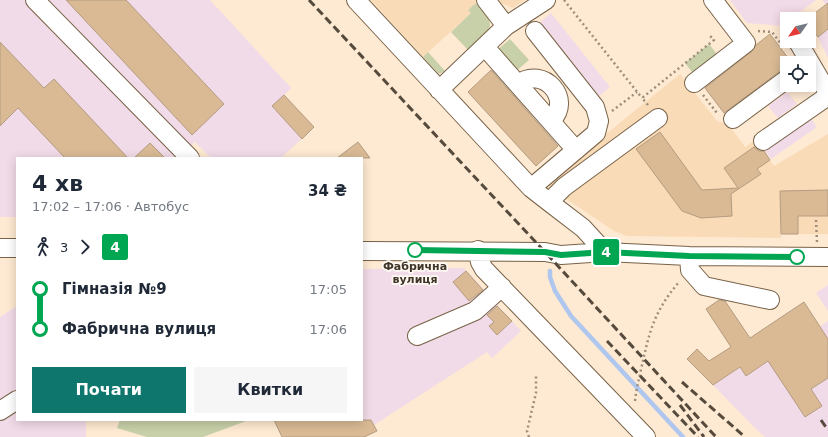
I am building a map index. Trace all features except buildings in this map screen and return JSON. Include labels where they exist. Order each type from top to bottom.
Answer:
[{"type":"street","points":[[35,0],[189,157]]},
{"type":"street","points":[[356,0],[438,90],[532,188],[583,228],[605,252]]},
{"type":"street","points":[[486,0],[506,26]]},
{"type":"street","points":[[438,90],[506,26],[546,0]]},
{"type":"street","points":[[694,83],[746,43],[713,0]]},
{"type":"street","points":[[532,188],[596,133],[599,121],[595,107],[535,31]]},
{"type":"street","points":[[484,47],[576,150]]},
{"type":"street","points":[[794,48],[802,56]]},
{"type":"street","points":[[763,141],[828,94],[816,74]]},
{"type":"street","points":[[518,84],[530,78],[538,78],[553,86],[559,102],[558,110],[551,121]]},
{"type":"street","points":[[733,119],[780,84]]},
{"type":"street","points":[[549,202],[564,186],[658,118]]},
{"type":"street","points":[[0,248],[16,248]]},
{"type":"street","points":[[363,250],[478,250],[545,252],[561,255],[605,252],[690,263],[828,257]]},
{"type":"street","points":[[478,250],[480,262],[484,269],[646,437]]},
{"type":"street","points":[[690,263],[704,286],[770,300]]},
{"type":"street","points":[[417,336],[475,311],[502,287]]},
{"type":"street","points":[[0,411],[16,401]]},
{"type":"path","points":[[564,0],[658,118]]},
{"type":"path","points":[[735,28],[772,32],[780,38]]},
{"type":"path","points":[[642,98],[714,40],[710,36]]},
{"type":"path","points":[[599,121],[637,92]]},
{"type":"path","points":[[816,220],[816,243]]},
{"type":"path","points":[[636,391],[647,340],[658,312],[667,296],[690,263]]},
{"type":"path","points":[[529,437],[527,431],[536,392],[536,376]]},
{"type":"shaded area","points":[[0,0],[210,0],[291,88],[284,95],[314,127],[282,157],[210,157],[195,142],[179,157],[16,157],[16,217],[0,217]]},
{"type":"shaded area","points":[[371,0],[479,0],[468,10],[471,13],[423,57]]},
{"type":"shaded area","points":[[499,0],[525,0],[513,8],[501,3]]},
{"type":"shaded area","points":[[730,0],[816,0],[800,12],[780,12],[780,26],[747,23]]},
{"type":"shaded area","points":[[822,0],[828,0],[828,58],[816,33],[816,12],[826,5]]},
{"type":"shaded area","points":[[551,13],[610,87],[599,96],[540,22]]},
{"type":"shaded area","points":[[680,74],[717,121],[728,124],[745,147],[756,139],[774,166],[828,134],[828,234],[781,234],[781,238],[627,236],[614,231],[547,186],[547,182]]},
{"type":"shaded area","points":[[787,92],[797,104],[778,118],[768,106]]},
{"type":"shaded area","points":[[810,117],[817,127],[771,159],[764,149]]},
{"type":"shaded area","points":[[464,268],[521,331],[492,358],[487,352],[374,425],[363,420],[363,269]]},
{"type":"shaded area","points":[[828,285],[828,311],[816,293]]},
{"type":"shaded area","points":[[16,307],[16,421],[86,421],[86,437],[0,437],[0,317]]},
{"type":"shaded area","points":[[828,321],[828,437],[765,437],[713,385],[740,367],[746,376]]},
{"type":"green space","points":[[476,3],[489,19],[489,31],[468,50],[451,32],[471,13],[468,10]]},
{"type":"green space","points":[[510,39],[529,60],[514,73],[495,52]]},
{"type":"green space","points":[[709,44],[720,58],[696,77],[685,63]]},
{"type":"green space","points":[[428,52],[445,71],[439,74],[423,57]]},
{"type":"green space","points":[[120,421],[246,421],[203,437],[147,437],[117,428]]},
{"type":"waterway","points":[[550,271],[550,277],[555,291],[571,316],[683,437]]},
{"type":"railway","points":[[309,0],[716,437]]},
{"type":"railway","points":[[607,341],[698,437]]},
{"type":"railway","points":[[682,382],[745,437]]},
{"type":"railway","points":[[680,405],[704,437]]},
{"type":"railway","points":[[821,420],[828,430]]},
{"type":"bus line","name":"4","points":[[415,250],[545,252],[561,255],[605,252],[689,256],[797,257]]},
{"type":"place","name":"Фабрична вулиця","points":[[415,250]]}]
